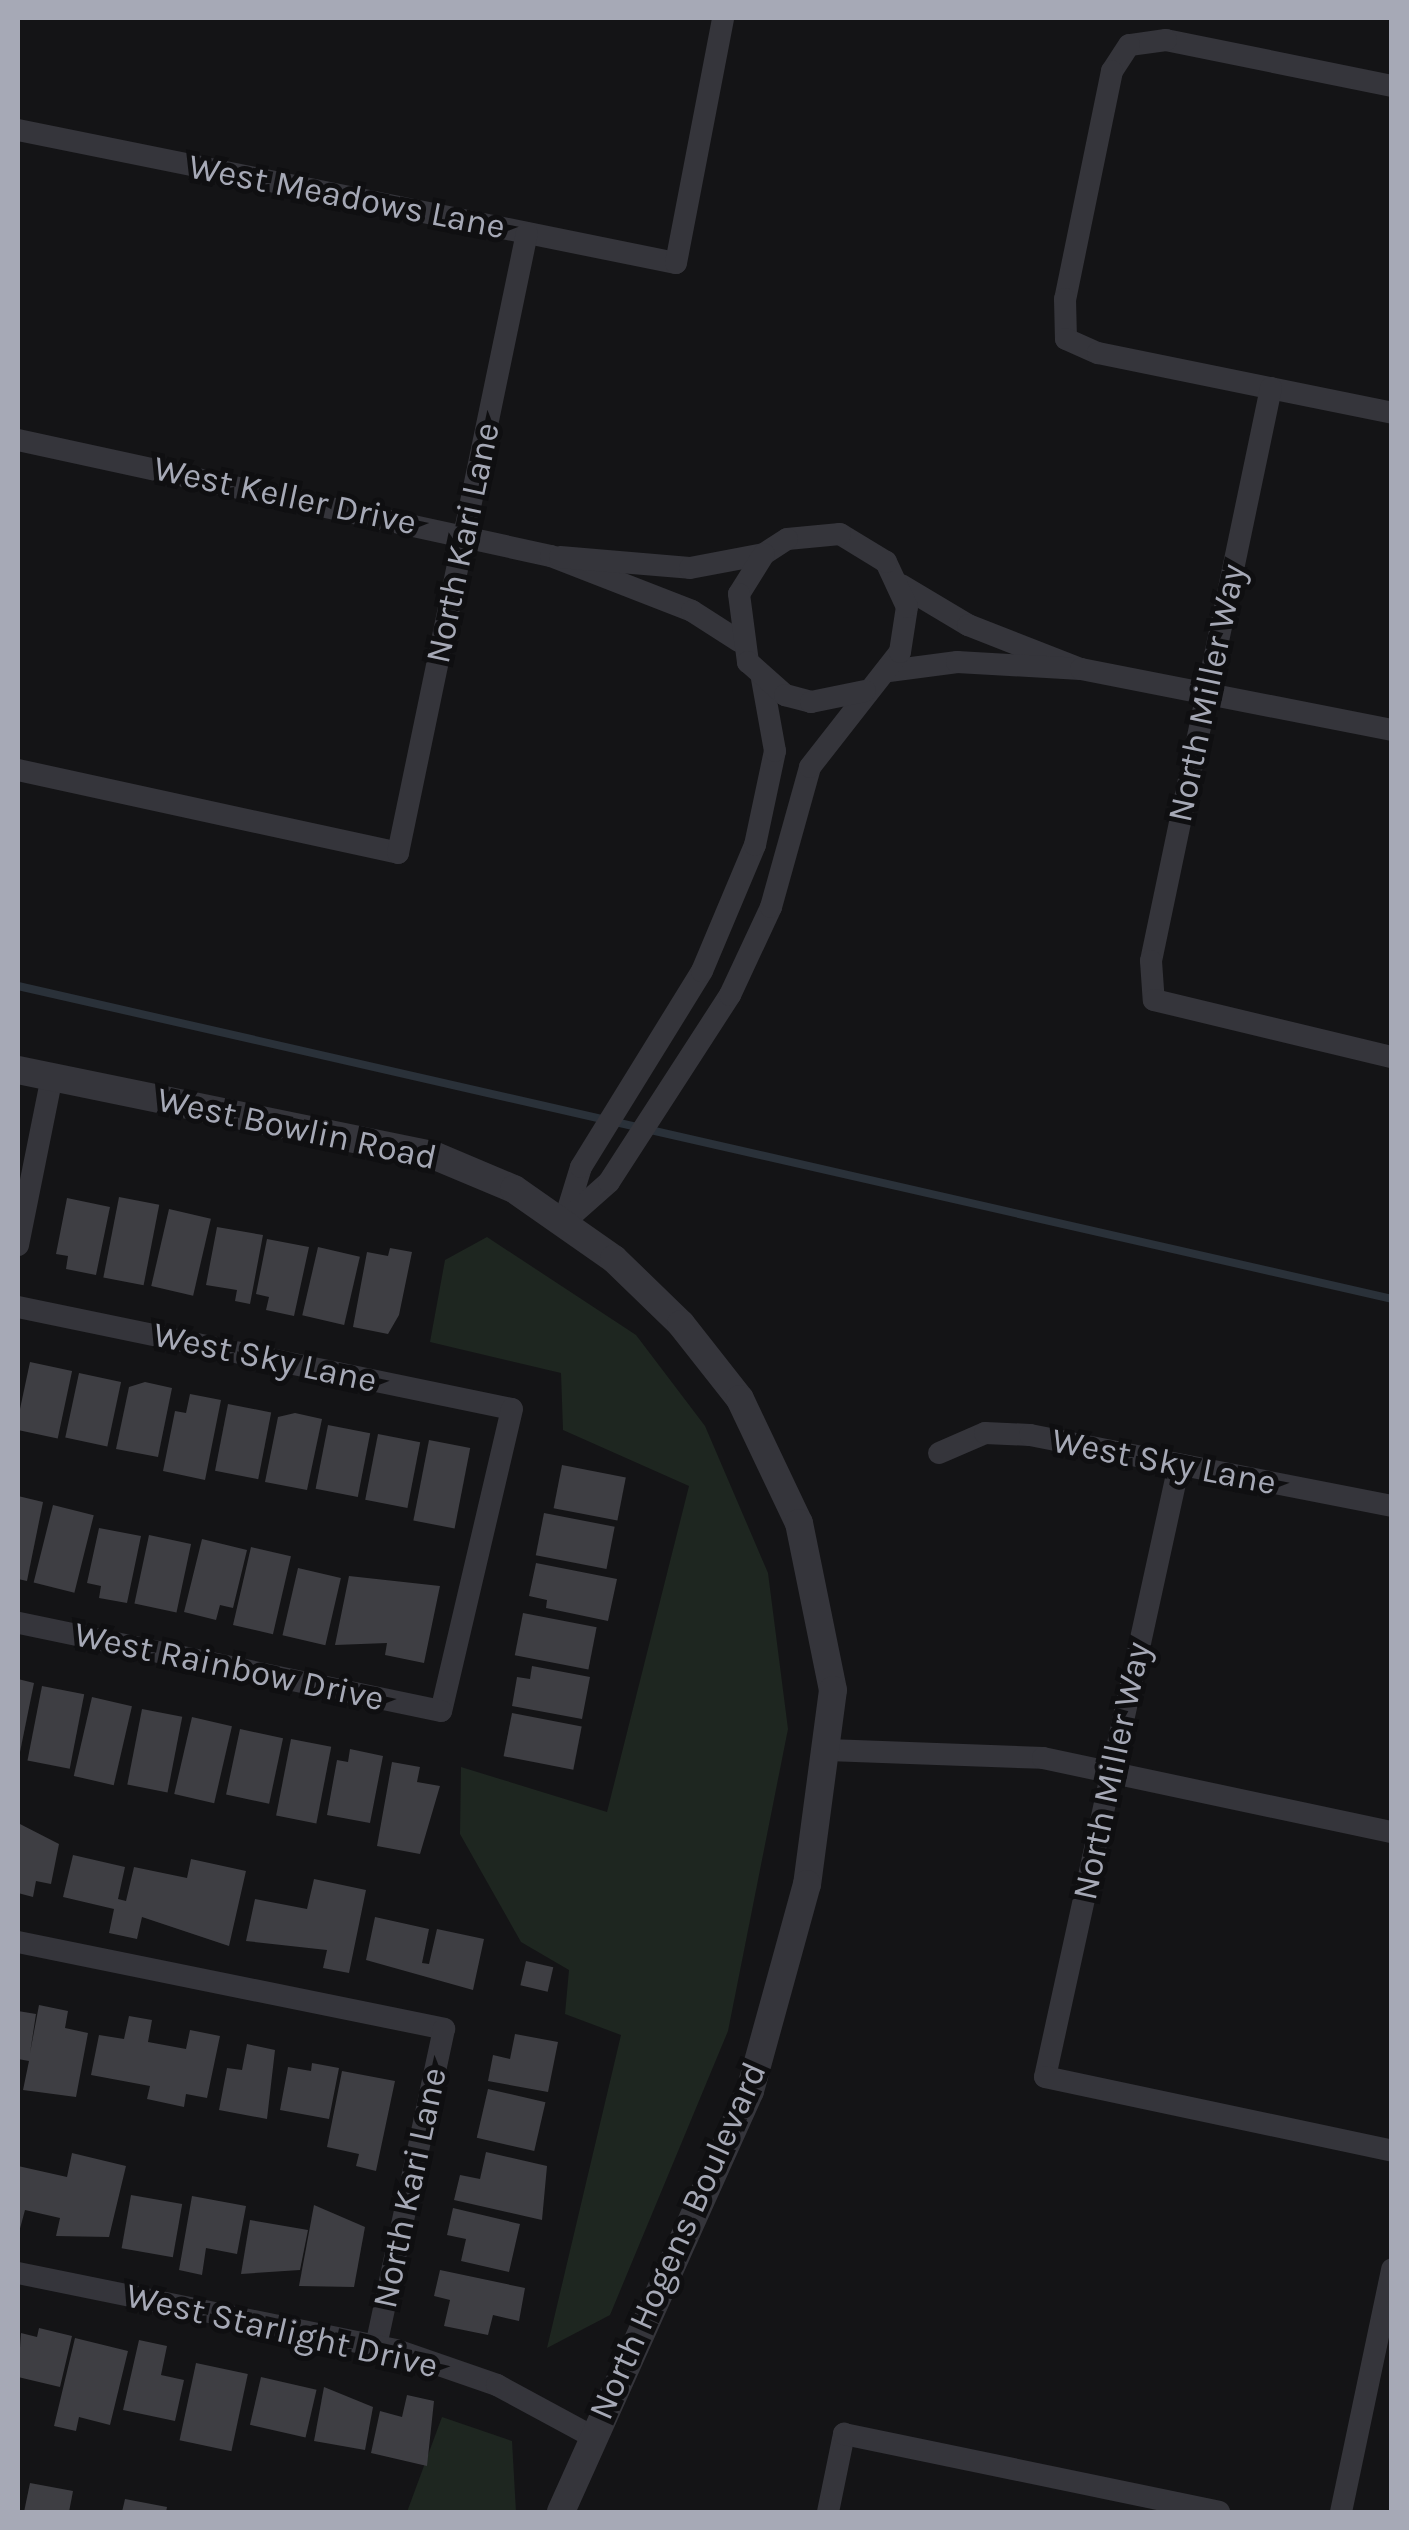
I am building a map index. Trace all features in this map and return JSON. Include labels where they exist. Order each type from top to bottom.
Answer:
[{"type":"street","name":"West Meadows Lane","points":[[18,130],[676,264],[722,18]]},
{"type":"street","points":[[1392,86],[1166,40],[1130,45],[1112,71],[1064,298],[1066,339],[1392,413]]},
{"type":"street","name":"North Kari Lane","points":[[18,770],[398,853],[527,234]]},
{"type":"street","name":"North Miller Way","points":[[1272,388],[1151,961],[1154,1000],[1392,1058]]},
{"type":"street","name":"West Keller Drive","points":[[18,440],[551,556],[692,610],[739,641]]},
{"type":"street","points":[[564,1222],[592,1149],[702,971],[755,845],[775,751],[762,679],[739,641],[739,594],[764,554],[800,536],[840,534],[886,562],[901,585],[968,625],[1081,670]]},
{"type":"street","name":"West Keller Drive","points":[[551,556],[690,568],[764,554]]},
{"type":"street","points":[[564,1222],[624,1158],[730,996],[771,907],[810,767],[865,692],[888,671],[906,630],[901,585]]},
{"type":"street","points":[[888,671],[957,662],[1081,670],[1208,690],[1392,730]]},
{"type":"street","points":[[762,679],[811,702],[865,692]]},
{"type":"street","name":"West Bowlin Road","points":[[18,1070],[433,1155],[564,1222]]},
{"type":"street","points":[[18,1245],[52,1076]]},
{"type":"street","name":"North Hogens Boulevard","points":[[561,2512],[750,2091],[808,1884],[833,1690],[814,1576],[774,1458],[681,1324],[564,1222]]},
{"type":"street","name":"West Sky Lane","points":[[18,1307],[512,1409],[441,1711]]},
{"type":"street","name":"West Sky Lane","points":[[939,1453],[985,1434],[1030,1435],[1392,1506]]},
{"type":"street","name":"North Miller Way","points":[[1179,1465],[1045,2077],[1392,2151]]},
{"type":"street","name":"West Rainbow Drive","points":[[18,1623],[441,1711]]},
{"type":"street","points":[[828,1750],[1024,1757],[1392,1832]]},
{"type":"street","name":"North Kari Lane","points":[[18,1942],[444,2030],[376,2346]]},
{"type":"street","points":[[1341,2512],[1392,2269]]},
{"type":"street","name":"West Starlight Drive","points":[[18,2273],[376,2346],[496,2384],[593,2437]]},
{"type":"street","points":[[828,2512],[844,2434],[1219,2512]]},
{"type":"shaded area","points":[[487,1237],[636,1335],[705,1426],[768,1573],[788,1729],[728,2031],[610,2315],[547,2348],[621,2035],[565,2014],[569,1970],[521,1942],[460,1834],[461,1767],[607,1812],[689,1486],[563,1430],[561,1373],[430,1342],[445,1260]]},
{"type":"shaded area","points":[[442,2417],[512,2441],[516,2512],[407,2512]]},
{"type":"building","points":[[119,1197],[159,1205],[144,1285],[103,1277]]},
{"type":"building","points":[[67,1198],[110,1207],[96,1275],[66,1269],[68,1256],[56,1254]]},
{"type":"building","points":[[169,1209],[211,1219],[193,1296],[151,1286]]},
{"type":"building","points":[[217,1227],[263,1235],[250,1304],[235,1301],[237,1290],[206,1285]]},
{"type":"building","points":[[267,1239],[309,1247],[294,1316],[266,1310],[269,1297],[256,1294]]},
{"type":"building","points":[[318,1247],[360,1257],[344,1325],[302,1315]]},
{"type":"building","points":[[390,1248],[412,1252],[399,1315],[388,1334],[353,1327],[367,1252],[388,1256]]},
{"type":"building","points":[[30,1362],[72,1371],[58,1438],[18,1430]]},
{"type":"building","points":[[79,1373],[121,1382],[107,1446],[65,1438]]},
{"type":"building","points":[[145,1382],[172,1388],[158,1457],[116,1449],[129,1387]]},
{"type":"building","points":[[190,1394],[221,1400],[205,1480],[163,1471],[175,1411],[186,1413]]},
{"type":"building","points":[[228,1404],[271,1412],[258,1479],[215,1471]]},
{"type":"building","points":[[295,1413],[322,1419],[307,1490],[265,1482],[278,1417]]},
{"type":"building","points":[[328,1425],[370,1433],[358,1497],[316,1489]]},
{"type":"building","points":[[378,1434],[420,1442],[407,1508],[365,1500]]},
{"type":"building","points":[[429,1440],[470,1448],[455,1529],[413,1520]]},
{"type":"building","points":[[562,1465],[626,1477],[617,1521],[554,1508]]},
{"type":"building","points":[[18,1496],[43,1502],[27,1581],[18,1579]]},
{"type":"building","points":[[53,1505],[94,1515],[74,1593],[34,1583]]},
{"type":"building","points":[[544,1513],[615,1527],[606,1569],[536,1555]]},
{"type":"building","points":[[99,1528],[141,1536],[127,1603],[99,1598],[101,1586],[87,1583]]},
{"type":"building","points":[[149,1535],[191,1544],[177,1612],[134,1603]]},
{"type":"building","points":[[202,1539],[247,1550],[233,1608],[220,1605],[216,1620],[184,1612]]},
{"type":"building","points":[[251,1547],[291,1556],[273,1634],[233,1625]]},
{"type":"building","points":[[536,1563],[617,1579],[608,1621],[546,1608],[547,1600],[529,1596]]},
{"type":"building","points":[[298,1568],[341,1578],[325,1645],[282,1635]]},
{"type":"building","points":[[349,1576],[440,1586],[424,1663],[385,1655],[387,1643],[335,1645]]},
{"type":"building","points":[[523,1613],[597,1627],[588,1670],[515,1655]]},
{"type":"building","points":[[532,1666],[590,1677],[582,1719],[512,1706],[517,1677],[530,1679]]},
{"type":"building","points":[[18,1679],[34,1683],[19,1757],[18,1757]]},
{"type":"building","points":[[42,1686],[84,1694],[70,1769],[27,1761]]},
{"type":"building","points":[[92,1697],[132,1706],[114,1785],[74,1776]]},
{"type":"building","points":[[142,1709],[182,1717],[168,1792],[127,1785]]},
{"type":"building","points":[[512,1713],[582,1727],[573,1770],[504,1756]]},
{"type":"building","points":[[192,1717],[232,1726],[214,1803],[174,1794]]},
{"type":"building","points":[[240,1729],[283,1738],[269,1804],[226,1795]]},
{"type":"building","points":[[291,1739],[331,1747],[316,1823],[276,1816]]},
{"type":"building","points":[[350,1749],[383,1756],[370,1823],[327,1815],[337,1760],[348,1762]]},
{"type":"building","points":[[392,1762],[420,1767],[417,1782],[440,1786],[420,1854],[377,1846]]},
{"type":"building","points":[[18,1823],[59,1844],[51,1884],[36,1881],[33,1897],[18,1893]]},
{"type":"building","points":[[73,1855],[125,1867],[118,1899],[126,1901],[134,1867],[187,1878],[191,1859],[246,1871],[229,1946],[142,1917],[137,1939],[109,1933],[114,1909],[63,1897]]},
{"type":"building","points":[[314,1879],[366,1890],[349,1973],[323,1968],[327,1950],[246,1941],[255,1899],[307,1909]]},
{"type":"building","points":[[375,1917],[429,1929],[422,1963],[429,1964],[437,1929],[484,1939],[473,1990],[366,1960]]},
{"type":"building","points":[[526,1961],[553,1967],[548,1992],[520,1985]]},
{"type":"building","points":[[39,2005],[68,2011],[65,2028],[88,2033],[76,2097],[23,2090],[29,2061],[18,2059],[18,2011],[36,2014],[30,2053]]},
{"type":"building","points":[[129,2016],[152,2020],[148,2042],[186,2049],[190,2030],[220,2036],[207,2098],[186,2094],[184,2107],[147,2099],[150,2086],[91,2075],[99,2035],[124,2039]]},
{"type":"building","points":[[515,2034],[558,2042],[548,2092],[488,2081],[493,2055],[510,2059]]},
{"type":"building","points":[[247,2044],[275,2050],[267,2119],[219,2110],[227,2068],[242,2070]]},
{"type":"building","points":[[312,2063],[339,2068],[329,2119],[280,2110],[288,2067],[311,2071]]},
{"type":"building","points":[[342,2071],[395,2081],[376,2171],[356,2166],[359,2154],[327,2147]]},
{"type":"building","points":[[488,2089],[545,2102],[534,2151],[477,2138]]},
{"type":"building","points":[[486,2152],[547,2166],[542,2220],[454,2200],[460,2175],[480,2179]]},
{"type":"building","points":[[72,2153],[126,2166],[109,2237],[56,2236],[60,2218],[25,2210],[18,2236],[18,2166],[67,2177]]},
{"type":"building","points":[[131,2195],[182,2204],[173,2257],[122,2248]]},
{"type":"building","points":[[192,2196],[246,2206],[237,2254],[206,2248],[202,2275],[179,2270]]},
{"type":"building","points":[[314,2205],[365,2227],[354,2287],[299,2286]]},
{"type":"building","points":[[453,2208],[520,2224],[509,2272],[461,2261],[466,2239],[447,2235]]},
{"type":"building","points":[[250,2220],[308,2230],[300,2270],[241,2274]]},
{"type":"building","points":[[440,2270],[525,2288],[519,2321],[493,2315],[488,2335],[444,2326],[450,2300],[434,2296]]},
{"type":"building","points":[[39,2328],[72,2336],[60,2387],[18,2377],[21,2333],[37,2337]]},
{"type":"building","points":[[75,2338],[128,2351],[110,2425],[79,2417],[76,2431],[54,2426]]},
{"type":"building","points":[[139,2340],[167,2346],[161,2375],[184,2380],[175,2421],[123,2410]]},
{"type":"building","points":[[196,2363],[248,2374],[231,2451],[180,2440]]},
{"type":"building","points":[[261,2377],[317,2390],[306,2438],[250,2425]]},
{"type":"building","points":[[324,2387],[373,2407],[365,2450],[314,2441]]},
{"type":"building","points":[[407,2395],[434,2401],[427,2466],[371,2453],[380,2411],[402,2417]]},
{"type":"building","points":[[30,2483],[73,2491],[69,2512],[24,2512]]},
{"type":"building","points":[[125,2499],[167,2507],[166,2512],[122,2512]]},
{"type":"waterway","points":[[18,986],[1392,1299]]}]
